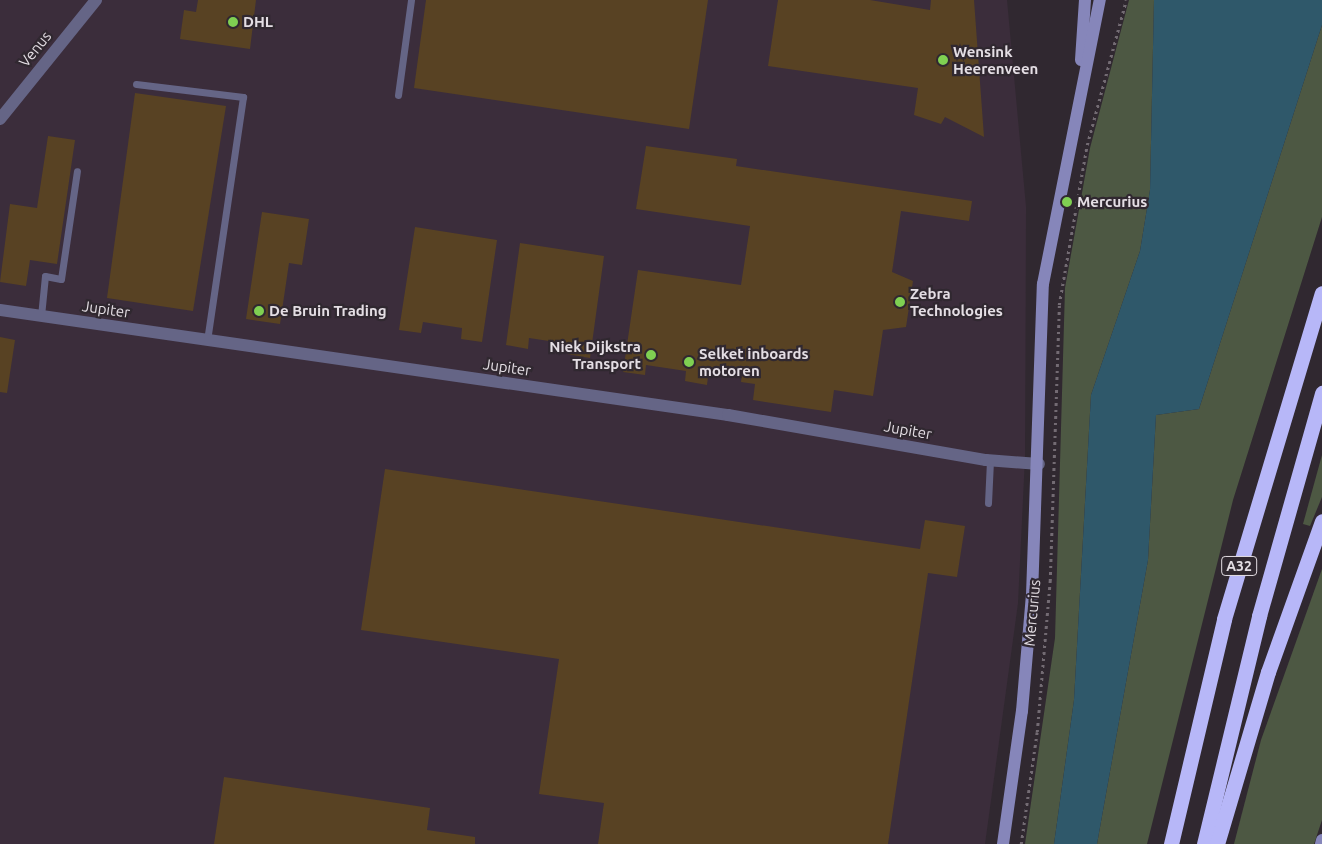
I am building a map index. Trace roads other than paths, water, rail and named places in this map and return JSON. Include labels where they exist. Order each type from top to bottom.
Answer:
[{"type":"highway","name":"A32","points":[[1171,844],[1224,618],[1322,293]]},
{"type":"highway","name":"A32","points":[[1204,844],[1259,616],[1322,393]]},
{"type":"highway","points":[[1217,844],[1268,672],[1322,521]]},
{"type":"main road","name":"Mercurius","points":[[1080,94],[1085,0]]},
{"type":"main road","name":"Mercurius","points":[[1003,844],[1022,711],[1039,464],[1043,284],[1100,0]]},
{"type":"main road","points":[[1321,844],[1322,840]]},
{"type":"street","name":"Venus","points":[[0,119],[96,0]]},
{"type":"street","name":"Jupiter","points":[[0,310],[728,415],[990,461],[1039,464]]},
{"type":"lane","points":[[398,95],[411,0]]},
{"type":"lane","points":[[136,84],[243,97],[207,340]]},
{"type":"lane","points":[[41,316],[46,276],[61,279],[77,171]]},
{"type":"lane","points":[[988,503],[990,461]]},
{"type":"water","points":[[1154,0],[1322,0],[1322,25],[1199,409],[1156,415],[1148,560],[1097,844],[1054,844],[1074,700],[1091,395],[1140,251],[1150,190]]},
{"type":"place","name":"DHL","points":[[233,22]]},
{"type":"place","name":"Wensink Heerenveen","points":[[943,60]]},
{"type":"place","name":"Mercurius","points":[[1067,202]]},
{"type":"place","name":"Zebra Technologies","points":[[900,302]]},
{"type":"place","name":"De Bruin Trading","points":[[259,311]]},
{"type":"place","name":"Niek Dijkstra Transport","points":[[651,355]]},
{"type":"place","name":"Selket inboards motoren","points":[[689,362]]}]
